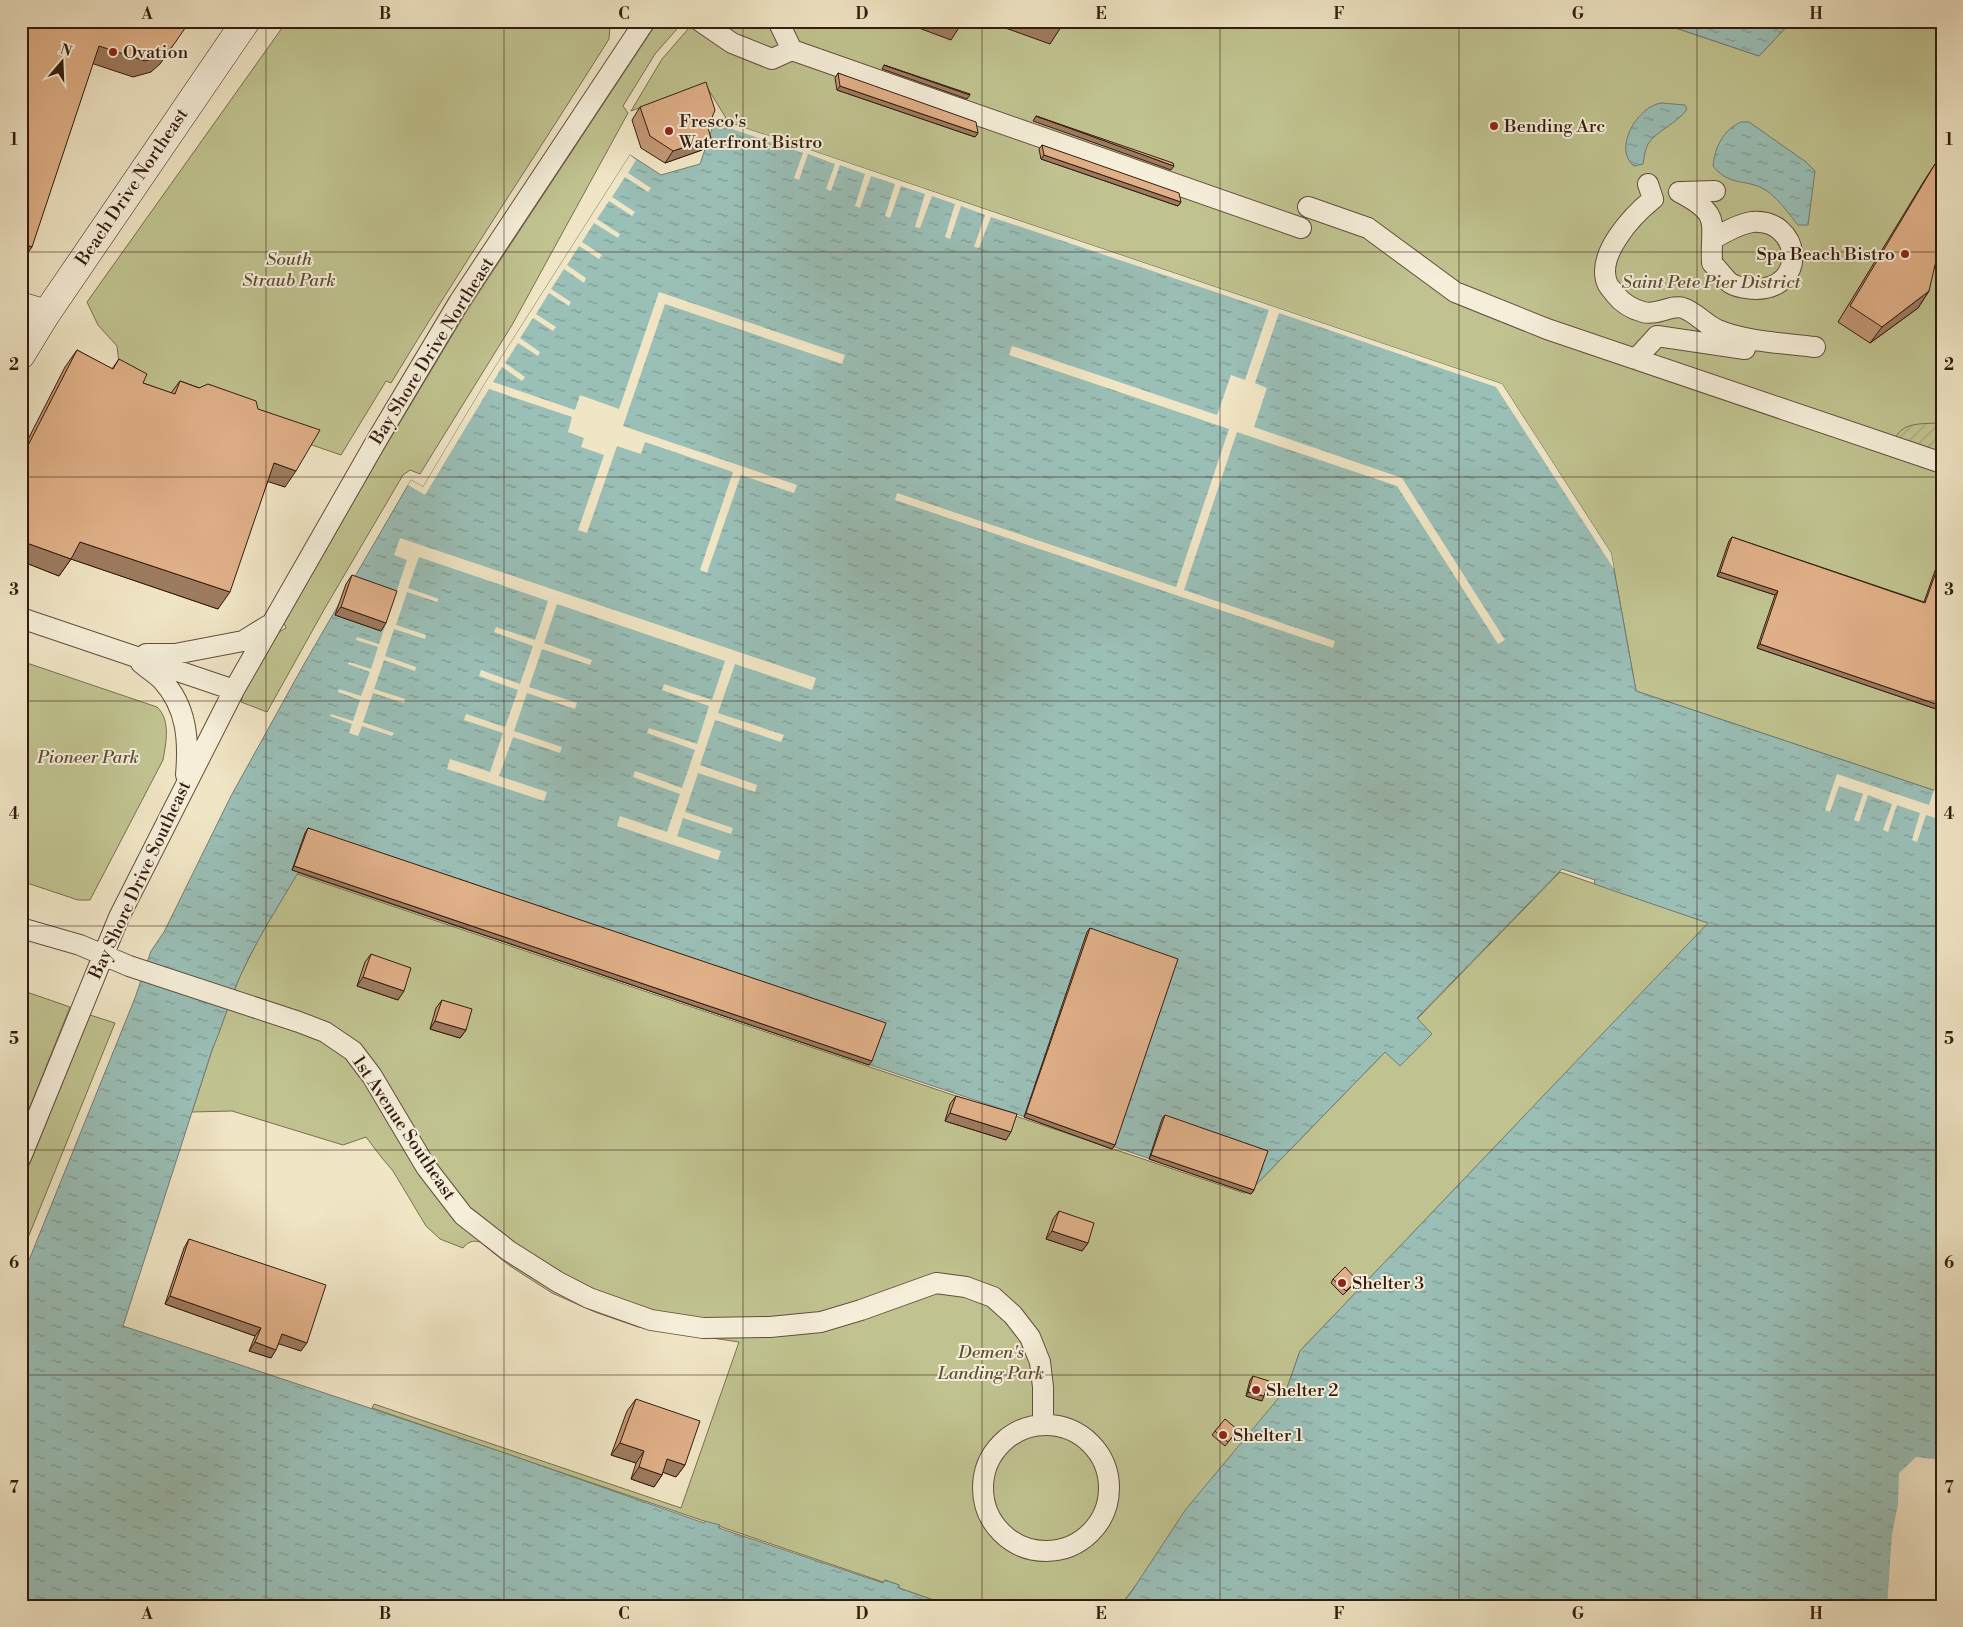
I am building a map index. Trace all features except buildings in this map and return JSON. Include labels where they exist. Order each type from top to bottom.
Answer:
[{"type":"street","name":"Beach Drive Northeast","points":[[21,355],[33,310],[246,21]]},
{"type":"street","name":"Bay Shore Drive Northeast","points":[[234,690],[378,438],[459,302],[645,21]]},
{"type":"street","points":[[700,21],[732,43],[772,59],[792,50],[1301,228]]},
{"type":"street","points":[[778,21],[792,50]]},
{"type":"street","points":[[1636,359],[1657,336],[1812,353],[1732,335],[1716,329],[1679,306],[1654,314],[1644,313],[1629,307],[1618,298],[1608,284],[1606,271],[1608,256],[1625,227],[1640,210],[1651,191],[1715,191]]},
{"type":"street","points":[[1679,192],[1698,202],[1708,211],[1713,222],[1713,238]]},
{"type":"street","points":[[1308,207],[1368,228],[1455,292],[1547,329],[1942,463]]},
{"type":"street","points":[[21,618],[234,690]]},
{"type":"street","points":[[127,653],[175,654],[219,646],[243,641],[272,623]]},
{"type":"street","points":[[127,653],[162,680],[181,707],[186,726],[188,752],[186,784]]},
{"type":"street","name":"Bay Shore Drive Southeast","points":[[21,1157],[118,917],[234,690]]},
{"type":"street","name":"1st Avenue Southeast","points":[[21,928],[80,945],[137,968],[325,1032],[353,1051],[372,1076],[426,1167],[463,1215],[509,1251],[558,1282],[589,1298],[651,1320],[703,1328],[770,1327],[821,1322],[936,1283],[966,1287],[993,1297],[1013,1315],[1030,1337],[1040,1362],[1043,1387],[1042,1425]]},
{"type":"street","points":[[1042,1425],[1057,1426],[1071,1430],[1095,1448],[1103,1460],[1108,1474],[1109,1488],[1108,1503],[1103,1516],[1084,1539],[1071,1546],[1057,1550],[1042,1551],[1028,1548],[1003,1534],[990,1516],[983,1495],[983,1480],[987,1466],[998,1448],[1015,1433],[1042,1425]]},
{"type":"green space","name":"South Straub Park","points":[[287,21],[596,21],[610,26],[609,39],[444,296],[391,383],[386,381],[341,455],[254,425],[156,400],[119,363],[117,346],[98,325],[87,302]]},
{"type":"green space","points":[[659,21],[684,21],[655,54],[623,106],[628,113],[512,325],[420,474],[410,470],[403,475],[267,712],[241,702],[243,694],[279,632],[286,628],[284,623],[381,454],[468,309]]},
{"type":"green space","name":"Saint Pete Pier District","points":[[695,21],[1655,21],[1759,56],[1792,21],[1942,21],[1942,793],[1636,691],[1611,553],[1502,384],[721,120],[726,118],[705,84],[631,111],[662,59]]},
{"type":"green space","points":[[1942,423],[1942,461],[1896,437],[1904,428],[1916,424]]},
{"type":"green space","name":"Pioneer Park","points":[[21,661],[157,707],[164,718],[166,732],[163,760],[90,900],[78,900],[21,881]]},
{"type":"green space","name":"Demen's Landing Park","points":[[1560,872],[1709,923],[1300,1351],[1287,1388],[1120,1606],[951,1606],[899,1588],[899,1585],[885,1580],[883,1582],[372,1408],[374,1404],[681,1508],[739,1342],[638,1327],[595,1312],[552,1293],[510,1266],[480,1242],[470,1242],[463,1248],[440,1239],[426,1226],[393,1171],[366,1137],[343,1145],[232,1111],[192,1112],[212,1050],[240,976],[260,936],[297,874],[1244,1193],[1249,1192]]},
{"type":"green space","points":[[21,990],[70,1007],[21,1129]]},
{"type":"green space","points":[[90,1015],[115,1023],[21,1255],[21,1185]]},
{"type":"water","points":[[1655,21],[1792,21],[1759,56]]},
{"type":"water","points":[[1662,103],[1685,105],[1687,109],[1648,144],[1643,164],[1634,166],[1628,158],[1626,149],[1631,129],[1644,111]]},
{"type":"water","points":[[721,120],[1502,384],[1611,553],[1636,691],[1942,793],[1942,1606],[1120,1606],[1130,1594],[1186,1509],[1287,1388],[1300,1351],[1708,923],[1594,884],[1595,880],[1562,869],[1417,1018],[1432,1034],[1400,1066],[1385,1052],[1249,1192],[298,873],[258,940],[234,990],[212,1050],[123,1326],[502,1452],[704,1523],[705,1521],[720,1525],[719,1528],[883,1583],[885,1580],[899,1585],[899,1588],[950,1606],[21,1606],[21,1280],[135,998],[151,951],[164,932],[231,796],[303,666],[411,480],[423,487],[487,380],[630,155],[661,175],[700,164],[712,129]]},
{"type":"water","points":[[1741,122],[1749,122],[1806,162],[1815,171],[1808,225],[1798,225],[1782,205],[1767,191],[1755,185],[1725,177],[1713,166],[1721,140],[1729,130]]},
{"type":"pier","points":[[721,120],[1502,384],[1611,553],[1614,569],[1496,387],[1279,313],[1255,383],[1267,388],[1254,427],[1402,478],[1505,640],[1498,644],[1397,486],[1237,432],[1184,590],[1335,641],[1333,648],[895,500],[897,493],[1176,587],[1229,429],[1009,355],[1012,346],[1217,415],[1231,375],[1245,380],[1269,310],[991,217],[979,248],[974,247],[985,215],[961,206],[950,239],[945,237],[955,204],[932,196],[920,228],[915,227],[925,194],[901,186],[890,218],[885,216],[895,184],[871,176],[860,208],[855,206],[865,174],[840,165],[831,191],[826,189],[835,164],[808,154],[799,180],[794,178],[803,153],[717,124]]},
{"type":"pier","points":[[630,155],[636,160],[628,173],[651,188],[648,192],[625,177],[612,197],[635,212],[632,216],[609,201],[597,219],[620,234],[618,238],[594,223],[582,242],[602,255],[599,259],[579,246],[567,265],[586,278],[584,283],[564,269],[551,289],[571,302],[569,306],[549,293],[536,314],[556,327],[553,331],[533,318],[520,338],[540,352],[538,356],[518,343],[505,363],[525,377],[522,381],[502,367],[493,382],[575,410],[580,395],[619,409],[659,292],[845,355],[842,364],[665,304],[623,426],[797,485],[794,493],[741,475],[707,573],[700,570],[733,472],[645,442],[641,454],[617,446],[587,533],[578,530],[604,455],[581,447],[584,438],[568,432],[572,417],[489,389],[425,495],[408,485],[411,480],[423,487],[487,380]]},
{"type":"pier","points":[[400,538],[816,678],[812,690],[735,664],[718,713],[784,735],[781,742],[715,720],[700,765],[757,785],[755,792],[698,773],[685,812],[733,828],[731,834],[683,818],[677,836],[721,851],[718,860],[617,826],[620,816],[667,832],[680,794],[633,777],[635,771],[682,788],[695,750],[647,733],[649,728],[697,744],[709,706],[662,690],[664,684],[712,700],[725,661],[557,604],[544,643],[592,660],[590,665],[542,649],[529,687],[577,703],[575,709],[527,693],[514,731],[562,747],[560,753],[513,737],[499,776],[547,792],[544,801],[447,769],[450,759],[490,772],[503,733],[464,720],[466,714],[505,727],[518,690],[479,676],[481,670],[520,684],[533,646],[494,632],[496,627],[535,640],[548,601],[419,557],[408,588],[439,599],[437,602],[407,592],[396,625],[426,635],[425,639],[394,629],[385,656],[416,667],[415,671],[384,660],[374,689],[405,699],[404,703],[373,693],[363,722],[394,733],[392,736],[362,726],[358,736],[349,733],[352,724],[330,716],[331,714],[353,721],[360,700],[338,692],[339,689],[361,696],[370,672],[348,664],[349,662],[371,669],[378,647],[356,640],[357,637],[379,644],[407,560],[394,555]]},
{"type":"pier","points":[[1837,774],[1929,805],[1934,790],[1941,792],[1936,808],[1942,810],[1942,820],[1926,815],[1917,842],[1912,840],[1920,813],[1897,805],[1888,832],[1883,830],[1892,804],[1868,795],[1859,822],[1854,820],[1863,794],[1839,786],[1830,812],[1825,810]]},
{"type":"pier","points":[[1916,1457],[1942,1460],[1942,1595],[1939,1606],[1887,1606],[1892,1534],[1898,1504],[1899,1473]]},
{"type":"place","name":"Ovation","points":[[113,52]]},
{"type":"place","name":"Bending Arc","points":[[1494,126]]},
{"type":"place","name":"Fresco's Waterfront Bistro","points":[[669,131]]},
{"type":"place","name":"Spa Beach Bistro","points":[[1905,254]]},
{"type":"place","name":"Shelter 3","points":[[1342,1283]]},
{"type":"place","name":"Shelter 2","points":[[1256,1390]]},
{"type":"place","name":"Shelter 1","points":[[1223,1435]]}]
